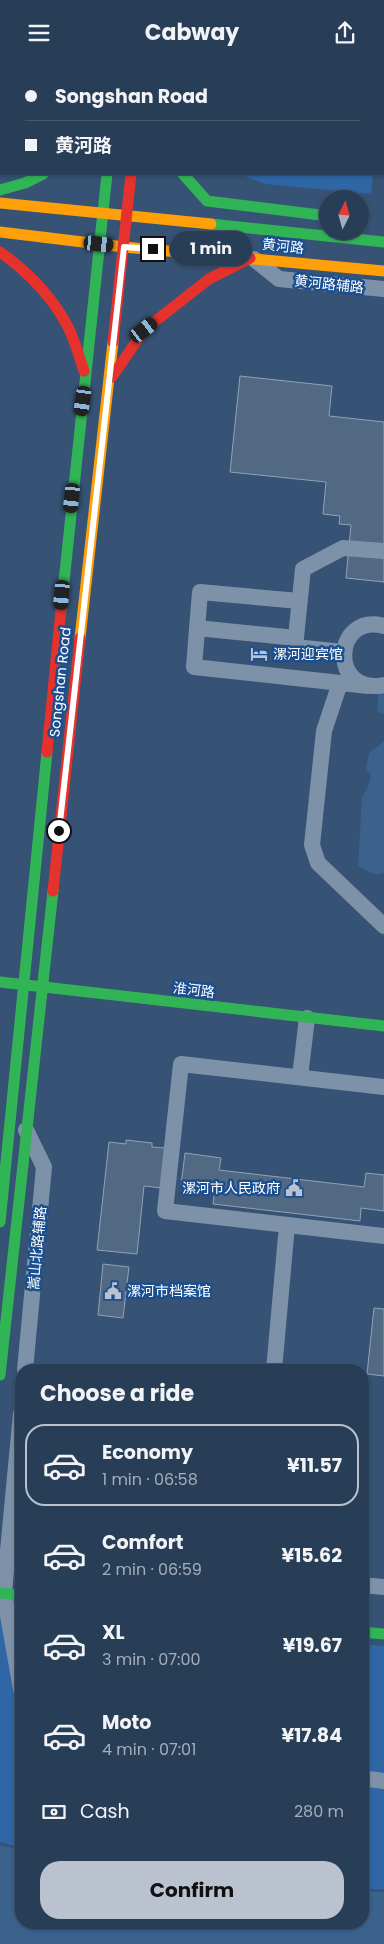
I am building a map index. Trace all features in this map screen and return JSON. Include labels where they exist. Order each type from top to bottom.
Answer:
[{"type":"main road","points":[[0,190],[25,183],[40,175]]},
{"type":"main road","name":"Songshan Road","points":[[0,1375],[22,1164],[12,1132],[23,985],[107,175]]},
{"type":"main road","name":"Songshan Road","points":[[0,1222],[6,1162],[41,987],[132,175]]},
{"type":"main road","points":[[183,175],[207,201],[319,215]]},
{"type":"main road","name":"黄河路","points":[[0,203],[384,242]]},
{"type":"main road","points":[[369,228],[384,235]]},
{"type":"main road","name":"黄河路","points":[[0,232],[124,247],[384,271]]},
{"type":"main road","points":[[0,253],[33,280],[61,313],[70,329],[86,377]]},
{"type":"main road","points":[[109,382],[144,330],[209,279],[252,258]]},
{"type":"main road","name":"淮河路","points":[[0,982],[384,1026]]},
{"type":"main road","points":[[2,1593],[15,1594]]},
{"type":"main road","points":[[369,1633],[384,1634]]},
{"type":"street","name":"黄河路辅路","points":[[252,258],[279,279],[384,289]]},
{"type":"street","points":[[343,652],[295,647],[302,569],[343,548],[384,551]]},
{"type":"street","points":[[299,601],[200,592],[194,667],[376,686]]},
{"type":"street","points":[[376,686],[359,683],[347,670],[343,652],[349,637],[355,631],[370,624],[384,625]]},
{"type":"street","points":[[197,629],[296,638]]},
{"type":"street","points":[[340,683],[324,731],[312,845],[318,863],[384,926]]},
{"type":"street","points":[[300,1077],[306,1018]]},
{"type":"street","points":[[384,1087],[182,1064],[165,1211],[384,1236]]},
{"type":"street","name":"嵩山北路辅路","points":[[12,1132],[44,1167],[26,1364]]},
{"type":"street","points":[[275,1364],[287,1225]]},
{"type":"street","points":[[15,1470],[2,1593],[15,1659]]},
{"type":"street","points":[[369,1586],[384,1587]]},
{"type":"street","points":[[369,1779],[384,1781]]},
{"type":"shaded area","points":[[242,175],[373,175],[371,194],[369,194],[369,190],[329,190],[265,184]]},
{"type":"shaded area","points":[[384,689],[384,714],[377,711],[379,690]]},
{"type":"shaded area","points":[[384,741],[384,873],[376,875],[358,866],[362,797],[368,787],[371,776],[366,768],[369,753]]},
{"type":"shaded area","points":[[0,1604],[15,1606],[15,1846],[0,1842]]},
{"type":"shaded area","points":[[369,1645],[384,1646],[384,1890],[369,1889]]},
{"type":"shaded area","points":[[0,1845],[15,1849],[15,1929],[369,1929],[369,1891],[384,1892],[384,1944],[0,1944]]},
{"type":"building","points":[[240,376],[332,386],[329,416],[384,422],[384,582],[346,578],[351,525],[339,524],[340,516],[323,514],[326,482],[230,472]]},
{"type":"building","points":[[126,1140],[152,1143],[152,1147],[166,1148],[162,1188],[144,1186],[137,1254],[97,1250],[109,1142],[126,1144]]},
{"type":"building","name":"漯河市人民政府","points":[[185,1153],[221,1158],[219,1170],[364,1187],[366,1173],[384,1175],[384,1211],[361,1208],[360,1221],[213,1204],[215,1189],[181,1185]]},
{"type":"building","name":"漯河市档案馆","points":[[103,1264],[129,1267],[123,1318],[98,1315]]},
{"type":"building","points":[[374,1308],[384,1309],[384,1376],[369,1374],[368,1364]]},
{"type":"traffic: fast","points":[[0,190],[25,183],[41,175]]},
{"type":"traffic: fast","points":[[61,610],[107,175]]},
{"type":"traffic: fast","points":[[184,175],[207,201],[319,215]]},
{"type":"traffic: fast","points":[[211,224],[384,242]]},
{"type":"traffic: fast","points":[[0,1222],[47,752]]},
{"type":"traffic: fast","points":[[0,1375],[53,891]]},
{"type":"traffic: fast","points":[[0,982],[384,1026]]},
{"type":"traffic: fast","points":[[0,1593],[15,1594]]},
{"type":"traffic: fast","points":[[369,1633],[384,1634]]},
{"type":"traffic: slow","points":[[0,203],[211,224]]},
{"type":"traffic: slow","points":[[0,232],[124,247],[384,271]]},
{"type":"traffic: slow","points":[[80,638],[113,342]]},
{"type":"traffic: jam","points":[[113,342],[131,175]]},
{"type":"traffic: jam","points":[[0,252],[30,276],[55,305],[70,332],[84,371]]},
{"type":"traffic: jam","points":[[112,377],[144,330],[209,279],[250,258]]},
{"type":"traffic: jam","points":[[47,752],[61,610]]},
{"type":"traffic: jam","points":[[53,891],[80,638]]},
{"type":"place","name":"漯河迎宾馆","points":[[259,654]]},
{"type":"place","name":"漯河市人民政府","points":[[294,1188]]},
{"type":"place","name":"漯河市档案馆","points":[[113,1291]]},
{"type":"route","points":[[59,831],[124,247],[153,249]]}]
